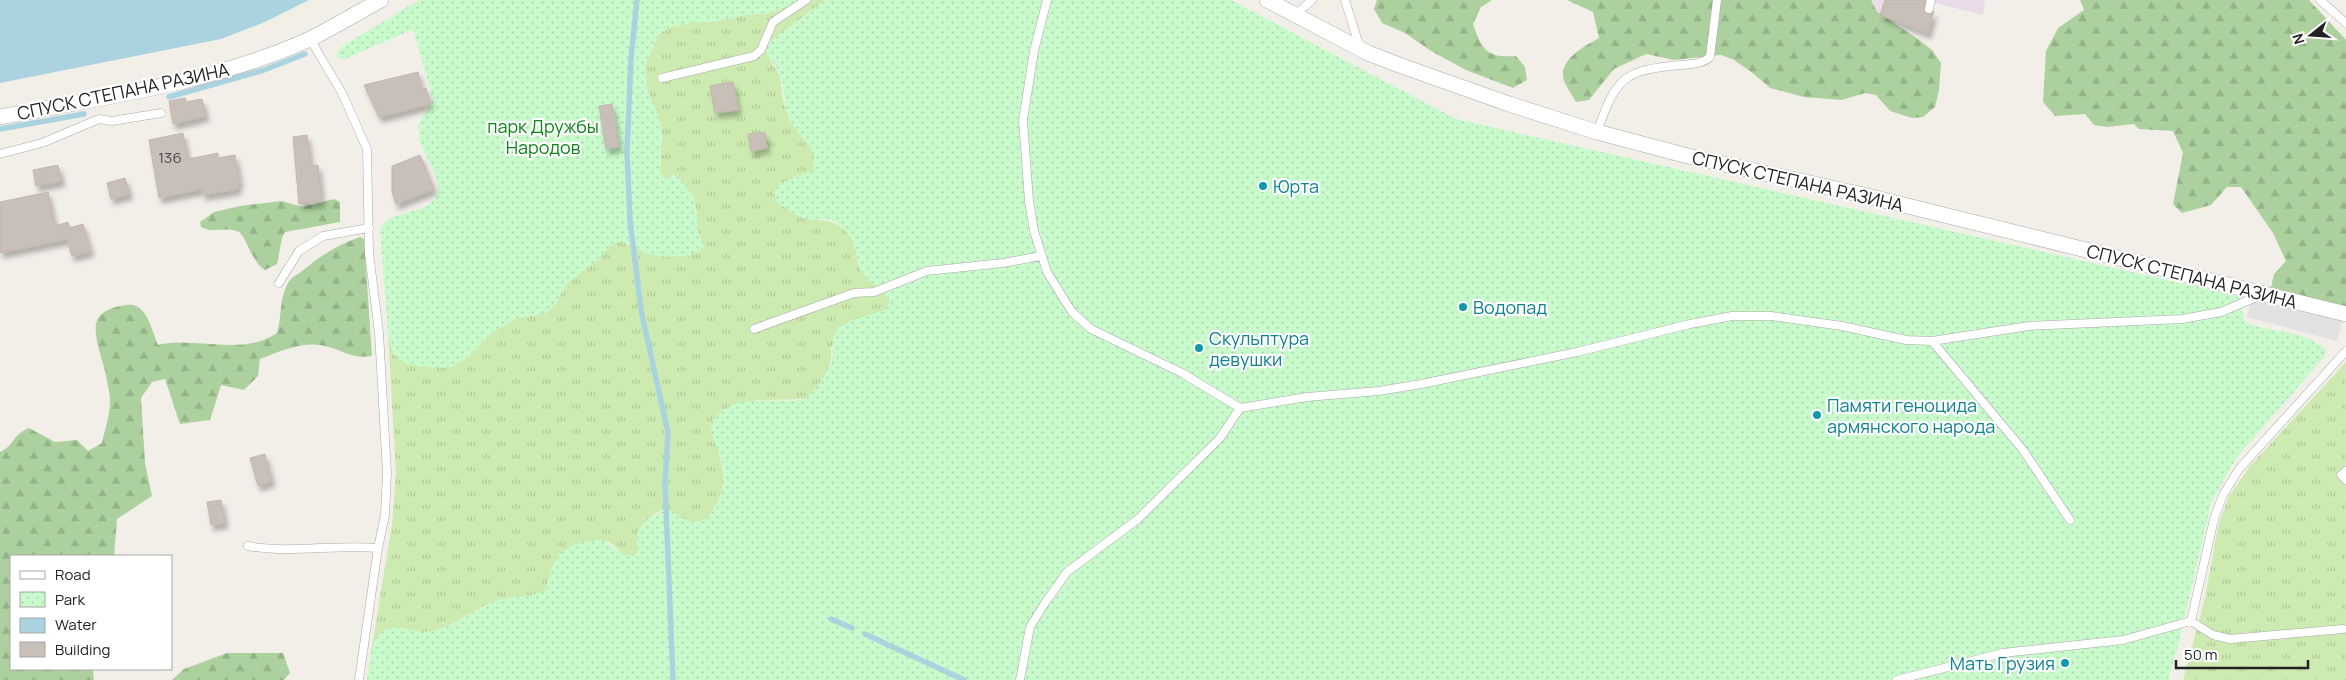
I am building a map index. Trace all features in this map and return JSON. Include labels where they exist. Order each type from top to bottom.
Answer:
[{"type":"street","name":"СПУСК СТЕПАНА РАЗИНА","points":[[0,117],[167,85],[233,68],[310,39],[380,0]]},
{"type":"street","name":"СПУСК СТЕПАНА РАЗИНА","points":[[1267,0],[1360,48],[1399,65],[1509,104],[1597,132],[1688,156],[1846,191],[2346,314]]},
{"type":"lane","points":[[662,78],[754,56],[761,50],[773,22],[806,0]]},
{"type":"lane","points":[[1047,0],[1034,51],[1024,120],[1029,201],[1041,256],[1058,291],[1072,312],[1091,329],[1182,373],[1240,408],[1307,397],[1379,391],[1421,384],[1551,358],[1690,324],[1732,316],[1771,316],[1842,326],[1906,340],[1932,341],[2028,326],[2182,319],[2221,312],[2264,294]]},
{"type":"lane","points":[[1296,15],[1312,0]]},
{"type":"lane","points":[[1345,0],[1360,48]]},
{"type":"lane","points":[[1597,132],[1610,97],[1623,80],[1645,70],[1696,63],[1706,61],[1710,57],[1716,0]]},
{"type":"lane","points":[[1929,9],[1931,0]]},
{"type":"lane","points":[[2320,0],[2346,24]]},
{"type":"lane","points":[[310,39],[342,92],[367,149],[369,228],[379,333],[387,473],[385,515],[378,548],[359,680]]},
{"type":"lane","points":[[0,154],[42,143],[99,119],[112,121],[161,113]]},
{"type":"lane","points":[[279,283],[299,251],[323,236],[369,228]]},
{"type":"lane","points":[[754,329],[854,293],[874,292],[927,271],[1003,263],[1041,256]]},
{"type":"lane","points":[[1932,341],[2023,450],[2070,520]]},
{"type":"lane","points":[[2191,621],[2214,519],[2223,495],[2239,469],[2346,351]]},
{"type":"lane","points":[[1020,680],[1030,627],[1067,572],[1138,519],[1220,438],[1240,408]]},
{"type":"lane","points":[[2346,471],[2341,475],[2346,480]]},
{"type":"lane","points":[[248,546],[285,550],[352,545],[378,548]]},
{"type":"lane","points":[[1897,680],[2003,653],[2123,640],[2191,621],[2213,635],[2230,639],[2343,629]]},
{"type":"shaded area","points":[[1871,0],[1985,0],[1983,15],[1934,3],[1931,13],[1902,4],[1895,24],[1876,12]]},
{"type":"shaded area","points":[[2253,294],[2343,319],[2337,341],[2247,317]]},
{"type":"green space","name":"парк Дружбы Народов","points":[[419,0],[797,0],[770,13],[745,15],[713,22],[694,22],[671,27],[659,34],[645,65],[646,87],[657,113],[662,132],[660,173],[663,178],[667,179],[677,175],[695,199],[698,233],[704,246],[700,251],[686,256],[668,257],[646,253],[621,241],[609,246],[599,259],[566,284],[555,305],[546,313],[514,319],[493,332],[467,358],[452,367],[435,368],[407,364],[397,357],[392,350],[388,333],[380,230],[391,218],[425,207],[432,202],[438,190],[436,177],[419,137],[418,125],[433,100],[414,32],[411,30],[345,59],[337,56],[337,52],[343,46]]},
{"type":"green space","points":[[797,0],[825,0],[767,44],[769,59],[780,75],[783,100],[790,121],[810,145],[816,159],[813,171],[804,176],[793,177],[809,220],[825,221],[839,225],[849,235],[862,271],[890,301],[886,309],[874,315],[831,347],[830,363],[825,376],[806,399],[758,400],[739,404],[712,429],[721,459],[723,477],[720,497],[714,509],[704,520],[699,522],[689,521],[667,510],[659,511],[640,529],[637,539],[638,552],[634,556],[624,555],[608,541],[548,580],[547,588],[542,592],[492,602],[437,630],[413,632],[388,629],[370,658],[392,525],[396,473],[388,333],[394,353],[404,361],[421,363],[467,358],[493,332],[514,319],[546,313],[555,305],[566,284],[599,259],[609,246],[621,241],[646,253],[702,240],[697,225],[695,204],[691,197],[674,175],[667,179],[663,178],[660,173],[662,132],[657,113],[646,87],[645,65],[659,34],[671,27],[694,22],[713,22],[745,15],[770,13]]},
{"type":"green space","points":[[825,0],[1231,0],[1456,119],[2238,296],[2245,322],[2307,338],[2326,350],[2325,356],[2236,458],[2211,503],[2178,646],[2168,680],[367,680],[374,643],[377,637],[386,630],[397,628],[426,632],[436,630],[446,627],[493,602],[532,595],[542,591],[547,588],[552,566],[557,558],[563,551],[580,543],[602,540],[624,555],[634,556],[638,552],[636,537],[642,526],[650,518],[664,511],[669,510],[691,521],[701,521],[712,512],[718,501],[724,477],[723,465],[712,432],[713,420],[717,415],[726,408],[748,401],[806,399],[820,382],[831,364],[833,338],[838,329],[853,320],[886,309],[890,301],[862,271],[853,243],[843,228],[830,220],[810,220],[796,215],[776,201],[774,193],[779,184],[813,171],[814,162],[811,148],[790,120],[786,109],[780,74],[767,56],[767,44]]},
{"type":"green space","points":[[1377,0],[1492,0],[1481,7],[1473,24],[1476,33],[1483,47],[1492,54],[1516,56],[1525,67],[1527,80],[1513,88],[1466,70],[1431,51],[1405,33],[1382,23],[1374,9]]},
{"type":"green space","points":[[1567,0],[1871,0],[1877,12],[1932,50],[1941,63],[1939,90],[1935,107],[1923,117],[1912,118],[1890,111],[1876,95],[1865,93],[1842,100],[1804,97],[1770,88],[1734,60],[1721,55],[1674,60],[1646,54],[1614,69],[1589,100],[1576,102],[1564,81],[1563,73],[1565,67],[1568,60],[1599,38],[1593,12]]},
{"type":"green space","points":[[2080,0],[2309,0],[2346,40],[2346,312],[2287,299],[2271,288],[2274,274],[2286,261],[2273,233],[2241,187],[2227,187],[2211,205],[2182,213],[2173,204],[2183,153],[2173,131],[2139,129],[2134,124],[2107,127],[2094,125],[2085,114],[2055,116],[2043,102],[2046,51],[2058,28],[2084,10]]},
{"type":"green space","points":[[334,199],[340,202],[340,222],[285,232],[277,264],[265,270],[256,262],[242,234],[235,230],[206,229],[201,227],[200,222],[214,212],[240,206],[282,201],[302,207]]},
{"type":"green space","points":[[360,237],[364,239],[372,356],[352,355],[327,346],[313,344],[281,351],[260,359],[258,376],[244,390],[221,385],[210,420],[180,424],[165,379],[152,382],[141,398],[145,463],[152,496],[117,519],[114,555],[10,555],[10,670],[93,670],[94,680],[0,680],[0,452],[5,450],[19,434],[29,428],[55,442],[77,440],[88,451],[102,443],[109,415],[110,398],[96,337],[97,322],[100,316],[105,311],[126,305],[133,305],[139,308],[148,318],[158,345],[188,343],[234,345],[249,344],[263,340],[277,333],[284,291],[291,279],[315,261]]},
{"type":"green space","points":[[2346,362],[2346,680],[2183,680],[2205,598],[2218,526],[2229,496],[2250,466]]},
{"type":"green space","points":[[227,653],[283,653],[290,673],[284,680],[172,680],[184,669]]},
{"type":"water","points":[[0,0],[309,0],[265,22],[221,39],[0,83]]},
{"type":"building","points":[[1885,0],[1925,0],[1925,13],[1930,14],[1934,11],[1928,33],[1880,15]]},
{"type":"building","points":[[418,72],[422,89],[426,88],[430,104],[379,117],[364,85]]},
{"type":"building","points":[[733,82],[738,110],[715,113],[710,86]]},
{"type":"building","points":[[185,98],[186,102],[202,99],[206,116],[173,124],[169,101]]},
{"type":"building","points":[[612,104],[619,147],[606,149],[599,106]]},
{"type":"building","points":[[765,132],[767,148],[751,151],[748,134]]},
{"type":"building","points":[[183,133],[188,159],[218,153],[218,158],[235,155],[240,183],[238,183],[238,189],[203,195],[202,189],[159,198],[149,140]]},
{"type":"building","points":[[307,135],[311,166],[318,165],[322,202],[299,204],[293,137]]},
{"type":"building","points":[[420,155],[434,189],[396,204],[392,192],[392,166]]},
{"type":"building","points":[[58,165],[62,181],[36,186],[33,170]]},
{"type":"building","points":[[125,178],[130,194],[111,199],[107,183]]},
{"type":"building","points":[[48,192],[55,226],[68,222],[70,228],[83,224],[91,251],[72,256],[67,239],[0,253],[0,202]]},
{"type":"building","points":[[265,454],[272,481],[258,486],[250,458]]},
{"type":"building","points":[[221,500],[225,523],[211,525],[207,502]]},
{"type":"waterway","points":[[637,0],[631,58],[627,152],[630,220],[641,310],[668,433],[665,482],[673,680]]},
{"type":"waterway","points":[[169,97],[264,70],[305,54]]},
{"type":"waterway","points":[[0,129],[84,114]]},
{"type":"waterway","points":[[831,619],[852,628]]},
{"type":"waterway","points":[[865,634],[964,680]]},
{"type":"place","name":"Юрта","points":[[1263,186]]},
{"type":"place","name":"Водопад","points":[[1463,307]]},
{"type":"place","name":"Скульптура девушки","points":[[1199,348]]},
{"type":"place","name":"Памяти геноцида армянского народа","points":[[1817,415]]},
{"type":"place","name":"Мать Грузия","points":[[2065,663]]}]
